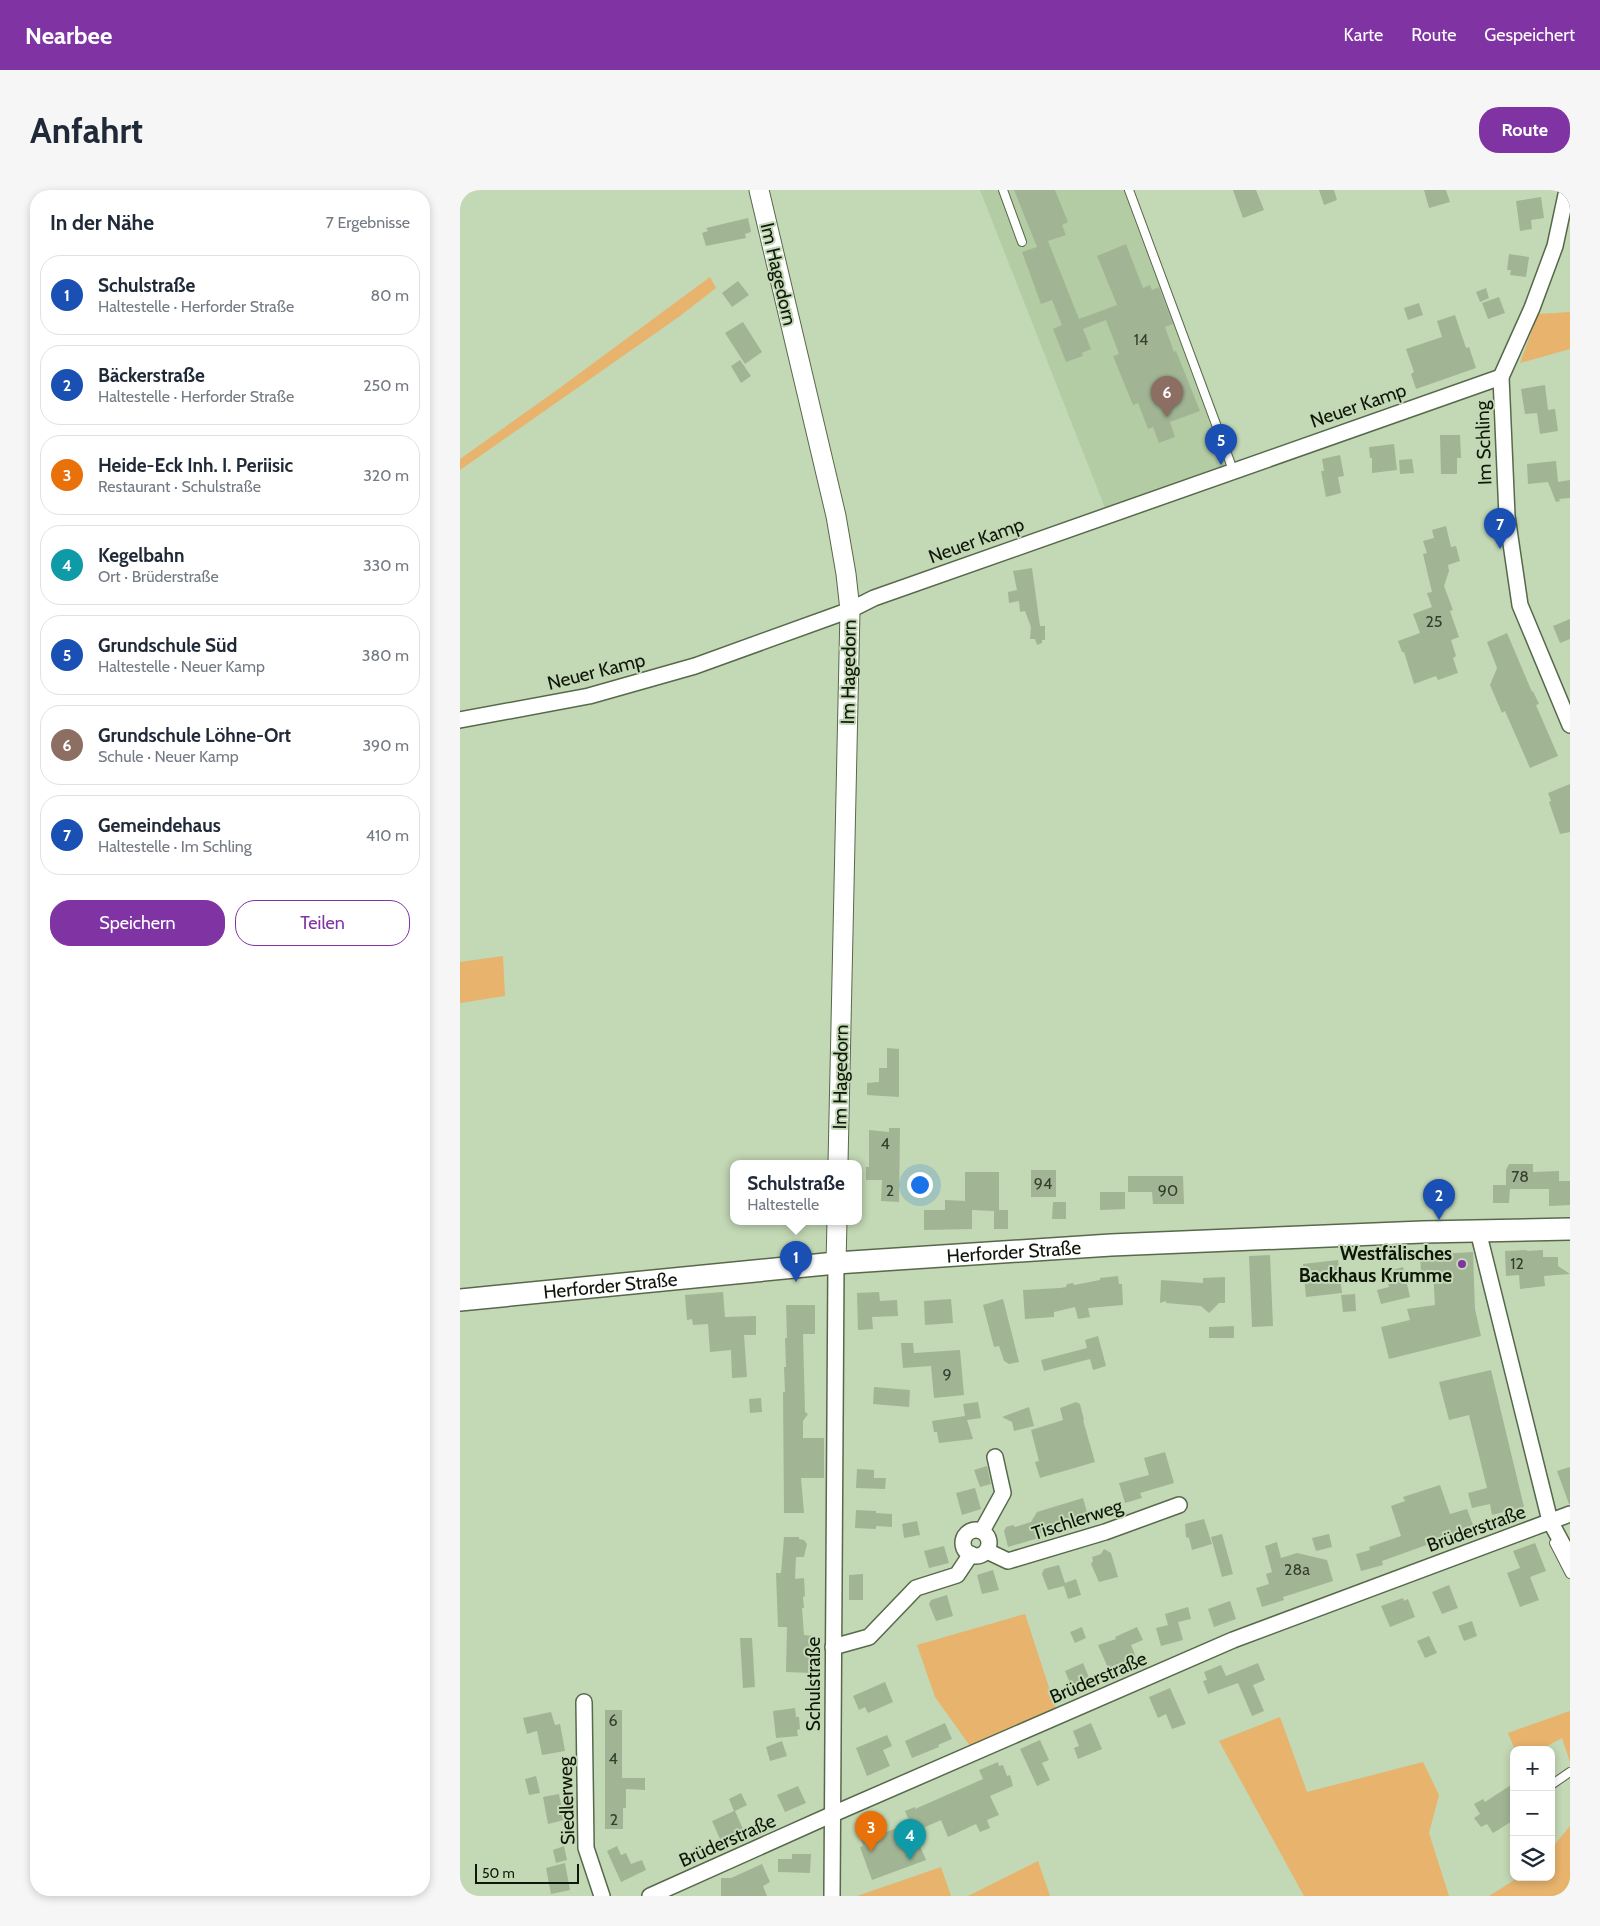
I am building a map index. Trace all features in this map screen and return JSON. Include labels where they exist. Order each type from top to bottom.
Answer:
[{"type":"main road","name":"Herforder Straße","points":[[460,1300],[836,1263],[1121,1245],[1570,1229]]},
{"type":"street","name":"Im Hagedorn","points":[[759,190],[836,516],[850,610],[838,1160]]},
{"type":"street","name":"Im Schling","points":[[1567,190],[1555,246],[1532,308],[1501,377],[1507,516],[1520,605],[1568,715]]},
{"type":"street","name":"Neuer Kamp","points":[[460,720],[590,696],[695,666],[850,610],[884,594],[1501,377]]},
{"type":"street","points":[[836,1263],[837,1225]]},
{"type":"street","points":[[1478,1231],[1546,1523],[1570,1558]]},
{"type":"street","name":"Schulstraße","points":[[832,1896],[836,1263]]},
{"type":"street","points":[[982,1532],[1003,1493],[995,1457]]},
{"type":"street","name":"Tischlerweg","points":[[987,1550],[1008,1561],[1105,1532],[1179,1505]]},
{"type":"street","name":"Brüderstraße","points":[[650,1896],[833,1814],[1233,1640],[1570,1514]]},
{"type":"street","points":[[971,1532],[982,1532],[989,1540],[987,1550],[980,1556],[970,1554],[964,1546],[966,1535],[971,1532]]},
{"type":"street","points":[[834,1647],[869,1637],[916,1588],[957,1576],[970,1554]]},
{"type":"street","name":"Siedlerweg","points":[[584,1702],[586,1848],[602,1896]]},
{"type":"lane","points":[[1003,190],[1022,242]]},
{"type":"lane","points":[[1129,190],[1234,470]]},
{"type":"lane","points":[[1546,1523],[1570,1574]]},
{"type":"lane","points":[[1555,1782],[1570,1772]]},
{"type":"shaded area","points":[[980,190],[1134,190],[1236,461],[1105,508]]},
{"type":"shaded area","points":[[710,277],[716,288],[680,316],[460,470],[460,459]]},
{"type":"shaded area","points":[[1570,312],[1570,349],[1520,363],[1538,314]]},
{"type":"shaded area","points":[[503,956],[505,996],[460,1003],[460,962]]},
{"type":"shaded area","points":[[1025,1614],[1056,1709],[970,1746],[935,1697],[917,1645]]},
{"type":"shaded area","points":[[1570,1711],[1570,1762],[1562,1738],[1547,1746],[1513,1746],[1508,1733]]},
{"type":"shaded area","points":[[1280,1717],[1307,1792],[1423,1762],[1439,1795],[1429,1833],[1449,1896],[1304,1896],[1219,1741]]},
{"type":"shaded area","points":[[1570,1826],[1570,1896],[1489,1896],[1513,1881],[1555,1881],[1555,1844]]},
{"type":"shaded area","points":[[1038,1861],[1050,1896],[968,1896]]},
{"type":"shaded area","points":[[941,1867],[951,1896],[857,1896]]},
{"type":"building","points":[[1014,190],[1055,190],[1068,222],[1062,225],[1066,235],[1048,241],[1079,319],[1117,305],[1097,256],[1126,244],[1143,288],[1150,285],[1152,290],[1159,287],[1173,324],[1165,327],[1200,411],[1170,422],[1175,437],[1159,443],[1153,427],[1148,429],[1138,403],[1133,405],[1113,356],[1119,354],[1106,320],[1083,329],[1091,349],[1082,353],[1083,356],[1066,362],[1053,329],[1062,325],[1052,300],[1041,304],[1022,252],[1037,247]]},
{"type":"building","points":[[1233,190],[1256,190],[1264,210],[1243,218]]},
{"type":"building","points":[[1319,190],[1334,190],[1337,200],[1324,205]]},
{"type":"building","points":[[1424,190],[1446,190],[1450,202],[1429,208]]},
{"type":"building","points":[[1541,197],[1544,218],[1531,220],[1532,229],[1520,231],[1516,201]]},
{"type":"building","points":[[748,218],[751,232],[745,234],[746,238],[706,246],[702,233],[708,231],[706,228]]},
{"type":"building","points":[[1509,254],[1529,257],[1526,277],[1510,275],[1511,270],[1507,270]]},
{"type":"building","points":[[738,281],[749,295],[732,307],[722,293]]},
{"type":"building","points":[[1486,288],[1489,298],[1480,302],[1476,292]]},
{"type":"building","points":[[1499,297],[1505,313],[1488,319],[1482,303]]},
{"type":"building","points":[[1419,303],[1423,315],[1408,320],[1404,308]]},
{"type":"building","points":[[1455,315],[1466,348],[1469,347],[1476,368],[1416,389],[1411,374],[1414,372],[1406,349],[1442,337],[1437,321]]},
{"type":"building","points":[[743,322],[762,352],[745,364],[725,333]]},
{"type":"building","points":[[740,360],[751,376],[741,383],[731,366]]},
{"type":"building","points":[[1545,385],[1548,410],[1555,409],[1558,431],[1540,434],[1537,413],[1525,414],[1521,389]]},
{"type":"building","points":[[1440,435],[1460,435],[1461,458],[1457,458],[1457,474],[1441,474]]},
{"type":"building","points":[[1394,444],[1397,470],[1372,473],[1372,458],[1370,458],[1369,447]]},
{"type":"building","points":[[1340,455],[1344,476],[1338,477],[1341,493],[1326,497],[1321,471],[1324,471],[1322,459]]},
{"type":"building","points":[[1412,459],[1414,473],[1400,474],[1399,460]]},
{"type":"building","points":[[1556,461],[1558,482],[1570,480],[1570,498],[1559,499],[1560,501],[1556,502],[1548,482],[1528,484],[1527,464]]},
{"type":"building","points":[[1446,526],[1451,547],[1456,546],[1460,561],[1448,565],[1449,571],[1444,586],[1453,610],[1450,611],[1459,637],[1451,640],[1456,656],[1453,658],[1458,673],[1438,680],[1436,676],[1414,684],[1404,652],[1402,652],[1398,641],[1420,633],[1413,614],[1432,607],[1427,593],[1432,592],[1423,554],[1427,553],[1423,541],[1434,538],[1432,530]]},
{"type":"building","points":[[1032,568],[1040,626],[1045,626],[1045,640],[1042,640],[1042,643],[1037,645],[1035,639],[1030,639],[1031,627],[1025,611],[1020,612],[1019,601],[1009,603],[1008,592],[1017,590],[1013,571]]},
{"type":"building","points":[[1570,619],[1570,639],[1560,643],[1553,626]]},
{"type":"building","points":[[1507,633],[1539,704],[1536,705],[1558,756],[1530,768],[1505,711],[1502,713],[1490,685],[1497,668],[1487,642]]},
{"type":"building","points":[[1570,784],[1570,832],[1560,834],[1549,802],[1551,801],[1548,793]]},
{"type":"building","points":[[887,1048],[899,1049],[899,1097],[867,1095],[867,1083],[879,1082],[879,1068],[887,1068]]},
{"type":"building","points":[[889,1128],[900,1128],[899,1202],[881,1201],[882,1180],[866,1180],[866,1167],[869,1167],[869,1130],[889,1132]]},
{"type":"building","points":[[1509,1164],[1533,1164],[1533,1172],[1559,1171],[1559,1181],[1570,1181],[1570,1205],[1549,1206],[1549,1189],[1510,1189],[1509,1203],[1493,1203],[1493,1185],[1506,1185],[1506,1170]]},
{"type":"building","points":[[1031,1170],[1056,1170],[1056,1197],[1031,1197]]},
{"type":"building","points":[[965,1172],[999,1172],[999,1210],[1008,1210],[1008,1229],[994,1229],[994,1211],[972,1210],[972,1229],[924,1230],[924,1210],[945,1210],[945,1200],[965,1201]]},
{"type":"building","points":[[1128,1176],[1183,1176],[1184,1204],[1153,1204],[1152,1192],[1128,1192]]},
{"type":"building","points":[[1100,1192],[1125,1192],[1125,1209],[1100,1210]]},
{"type":"building","points":[[1053,1202],[1066,1202],[1066,1219],[1052,1219]]},
{"type":"building","points":[[1543,1250],[1543,1257],[1558,1257],[1558,1266],[1570,1274],[1544,1276],[1545,1286],[1520,1289],[1519,1275],[1506,1276],[1505,1251]]},
{"type":"building","points":[[1473,1252],[1475,1309],[1481,1336],[1389,1359],[1381,1327],[1410,1320],[1407,1309],[1435,1305],[1433,1271],[1421,1272],[1420,1255]]},
{"type":"building","points":[[1270,1255],[1273,1326],[1252,1327],[1249,1256]]},
{"type":"building","points":[[1338,1260],[1342,1293],[1306,1297],[1303,1264]]},
{"type":"building","points":[[1403,1267],[1410,1297],[1381,1304],[1377,1290],[1389,1287],[1385,1272]]},
{"type":"building","points":[[1118,1276],[1119,1284],[1122,1284],[1123,1305],[1088,1308],[1090,1317],[1078,1319],[1075,1307],[1054,1312],[1054,1317],[1025,1319],[1023,1290],[1060,1288],[1066,1287],[1067,1284],[1073,1283],[1074,1285],[1100,1280],[1100,1278]]},
{"type":"building","points":[[1225,1277],[1225,1303],[1219,1303],[1209,1313],[1201,1306],[1166,1303],[1166,1301],[1160,1303],[1161,1280],[1203,1283],[1203,1278]]},
{"type":"building","points":[[723,1292],[725,1317],[756,1316],[756,1335],[744,1335],[747,1377],[732,1378],[731,1350],[710,1352],[708,1324],[693,1325],[692,1319],[687,1320],[685,1295]]},
{"type":"building","points":[[879,1292],[880,1301],[897,1300],[898,1316],[872,1317],[873,1329],[858,1330],[857,1293]]},
{"type":"building","points":[[1355,1294],[1356,1311],[1343,1312],[1341,1295]]},
{"type":"building","points":[[951,1299],[953,1323],[925,1325],[924,1301]]},
{"type":"building","points":[[1003,1299],[1019,1362],[1009,1364],[1004,1361],[999,1346],[994,1347],[983,1305]]},
{"type":"building","points":[[786,1305],[815,1305],[815,1334],[803,1334],[805,1412],[808,1414],[803,1421],[803,1438],[824,1438],[824,1478],[801,1478],[804,1513],[784,1513],[783,1392],[785,1392],[784,1367],[786,1367],[785,1338],[787,1338]]},
{"type":"building","points":[[1234,1326],[1234,1338],[1209,1338],[1209,1327]]},
{"type":"building","points":[[1098,1336],[1106,1366],[1093,1370],[1090,1359],[1044,1371],[1041,1360],[1087,1348],[1085,1340]]},
{"type":"building","points":[[901,1343],[913,1343],[914,1353],[960,1350],[964,1395],[934,1398],[931,1366],[903,1368]]},
{"type":"building","points":[[1491,1370],[1524,1507],[1492,1515],[1490,1504],[1472,1508],[1468,1493],[1487,1488],[1469,1415],[1449,1420],[1439,1382]]},
{"type":"building","points":[[874,1387],[910,1390],[909,1407],[873,1404]]},
{"type":"building","points":[[761,1398],[762,1412],[750,1413],[749,1399]]},
{"type":"building","points":[[978,1402],[981,1418],[967,1420],[973,1439],[939,1443],[932,1421],[965,1416],[963,1404]]},
{"type":"building","points":[[1076,1402],[1080,1404],[1095,1462],[1040,1478],[1035,1462],[1039,1461],[1031,1430],[1063,1420],[1060,1408]]},
{"type":"building","points":[[1029,1407],[1034,1426],[1014,1431],[1012,1422],[1002,1417]]},
{"type":"building","points":[[1165,1452],[1174,1483],[1140,1493],[1142,1498],[1125,1503],[1119,1483],[1149,1475],[1144,1458]]},
{"type":"building","points":[[987,1466],[991,1484],[980,1487],[974,1470]]},
{"type":"building","points":[[1570,1467],[1570,1504],[1569,1504],[1557,1471]]},
{"type":"building","points":[[857,1469],[874,1470],[874,1478],[886,1478],[885,1489],[856,1488]]},
{"type":"building","points":[[1440,1485],[1450,1514],[1467,1509],[1473,1525],[1462,1529],[1463,1532],[1382,1561],[1383,1565],[1361,1571],[1356,1554],[1370,1550],[1369,1547],[1401,1536],[1391,1506],[1405,1501],[1403,1497]]},
{"type":"building","points":[[975,1488],[981,1509],[962,1515],[956,1493]]},
{"type":"building","points":[[1083,1498],[1089,1519],[1041,1532],[1042,1537],[1008,1547],[1004,1531],[1006,1527],[1013,1525],[1015,1527],[1031,1522],[1037,1512]]},
{"type":"building","points":[[856,1510],[892,1514],[892,1527],[876,1526],[876,1529],[855,1528]]},
{"type":"building","points":[[1204,1519],[1212,1544],[1192,1550],[1189,1538],[1186,1537],[1185,1524]]},
{"type":"building","points":[[917,1521],[920,1535],[904,1538],[902,1524]]},
{"type":"building","points":[[1222,1534],[1233,1574],[1222,1577],[1211,1537]]},
{"type":"building","points":[[1329,1534],[1332,1547],[1316,1551],[1312,1538]]},
{"type":"building","points":[[784,1537],[799,1537],[799,1539],[804,1540],[807,1544],[804,1557],[796,1557],[795,1579],[804,1578],[805,1596],[803,1597],[804,1608],[802,1608],[804,1635],[813,1636],[813,1673],[786,1672],[787,1627],[778,1627],[776,1573],[781,1573]]},
{"type":"building","points":[[1277,1542],[1281,1558],[1297,1553],[1327,1560],[1333,1581],[1283,1597],[1284,1600],[1262,1607],[1256,1588],[1269,1584],[1266,1574],[1272,1572],[1265,1546]]},
{"type":"building","points":[[1535,1543],[1546,1571],[1530,1577],[1539,1600],[1520,1607],[1507,1573],[1520,1568],[1513,1551]]},
{"type":"building","points":[[944,1546],[949,1563],[929,1568],[924,1551]]},
{"type":"building","points":[[1104,1549],[1111,1553],[1118,1577],[1099,1582],[1091,1564],[1093,1561],[1092,1557],[1101,1554]]},
{"type":"building","points":[[1059,1565],[1065,1583],[1076,1579],[1081,1595],[1068,1599],[1064,1586],[1048,1590],[1042,1574],[1044,1569]]},
{"type":"building","points":[[993,1570],[999,1590],[982,1594],[977,1575]]},
{"type":"building","points":[[863,1574],[863,1600],[849,1600],[849,1575]]},
{"type":"building","points":[[1449,1585],[1458,1608],[1442,1614],[1432,1592]]},
{"type":"building","points":[[947,1595],[953,1616],[936,1621],[929,1604],[931,1600]]},
{"type":"building","points":[[1403,1598],[1404,1601],[1408,1599],[1415,1617],[1390,1627],[1381,1606]]},
{"type":"building","points":[[1230,1601],[1236,1619],[1214,1627],[1208,1609]]},
{"type":"building","points":[[1188,1607],[1191,1619],[1178,1622],[1183,1640],[1161,1646],[1156,1628],[1168,1625],[1165,1614]]},
{"type":"building","points":[[1472,1621],[1477,1636],[1464,1641],[1458,1626]]},
{"type":"building","points":[[1082,1627],[1086,1638],[1075,1643],[1070,1632]]},
{"type":"building","points":[[1137,1627],[1143,1640],[1131,1645],[1136,1657],[1108,1668],[1098,1645],[1116,1639],[1115,1637]]},
{"type":"building","points":[[1429,1636],[1437,1653],[1425,1658],[1417,1641]]},
{"type":"building","points":[[740,1638],[752,1638],[755,1687],[743,1688]]},
{"type":"building","points":[[1083,1663],[1090,1680],[1072,1688],[1065,1671]]},
{"type":"building","points":[[1258,1663],[1265,1680],[1253,1685],[1264,1711],[1252,1716],[1238,1683],[1208,1694],[1203,1681],[1207,1680],[1204,1672],[1221,1665],[1226,1676]]},
{"type":"building","points":[[885,1682],[893,1702],[868,1713],[865,1707],[859,1710],[853,1696]]},
{"type":"building","points":[[1170,1688],[1186,1724],[1172,1729],[1166,1714],[1158,1718],[1149,1697]]},
{"type":"building","points":[[795,1708],[796,1717],[799,1717],[800,1729],[797,1730],[798,1736],[776,1738],[773,1711]]},
{"type":"building","points":[[605,1710],[622,1710],[622,1778],[645,1778],[645,1790],[626,1789],[626,1808],[623,1808],[623,1829],[605,1829]]},
{"type":"building","points":[[551,1712],[555,1725],[560,1724],[565,1751],[542,1755],[537,1731],[527,1734],[523,1718]]},
{"type":"building","points":[[945,1723],[952,1739],[938,1745],[939,1747],[912,1758],[905,1741]]},
{"type":"building","points":[[1091,1723],[1102,1749],[1078,1759],[1074,1748],[1079,1746],[1073,1731]]},
{"type":"building","points":[[887,1735],[892,1746],[883,1750],[890,1766],[867,1776],[856,1748]]},
{"type":"building","points":[[1040,1740],[1049,1760],[1042,1763],[1050,1780],[1037,1786],[1020,1749]]},
{"type":"building","points":[[782,1741],[787,1756],[770,1761],[766,1747]]},
{"type":"building","points":[[998,1762],[999,1766],[1003,1765],[1007,1776],[1010,1775],[1013,1786],[990,1796],[999,1815],[987,1820],[990,1828],[980,1832],[976,1824],[948,1837],[941,1820],[914,1832],[905,1811],[915,1807],[915,1809],[983,1779],[979,1770]]},
{"type":"building","points":[[536,1776],[540,1793],[529,1795],[525,1779]]},
{"type":"building","points":[[798,1786],[806,1803],[785,1812],[777,1795]]},
{"type":"building","points":[[1510,1786],[1510,1822],[1493,1833],[1487,1824],[1481,1827],[1474,1818],[1480,1814],[1474,1804],[1483,1799],[1485,1802]]},
{"type":"building","points":[[741,1793],[747,1805],[735,1811],[743,1829],[735,1833],[737,1838],[726,1843],[723,1838],[720,1839],[712,1821],[734,1811],[729,1799]]},
{"type":"building","points":[[559,1794],[564,1820],[548,1824],[543,1797]]},
{"type":"building","points":[[873,1820],[876,1829],[883,1826],[886,1832],[910,1823],[926,1860],[872,1880],[860,1847],[863,1846],[856,1826]]},
{"type":"building","points":[[564,1846],[567,1860],[556,1863],[553,1850]]},
{"type":"building","points":[[617,1846],[621,1855],[626,1853],[631,1864],[642,1860],[646,1870],[621,1882],[607,1851]]},
{"type":"building","points":[[792,1854],[811,1854],[810,1873],[778,1872],[778,1859],[792,1859]]},
{"type":"building","points":[[565,1863],[570,1890],[551,1894],[546,1868]]},
{"type":"building","points":[[762,1864],[770,1882],[763,1886],[767,1896],[721,1896],[721,1878],[731,1878]]},
{"type":"place","name":"Grundschule Löhne-Ort","points":[[1167,417]]},
{"type":"place","name":"Grundschule Süd","points":[[1221,465]]},
{"type":"place","name":"Gemeindehaus","points":[[1500,549]]},
{"type":"place","name":"Bäckerstraße","points":[[1439,1220]]},
{"type":"place","name":"Westfälisches Backhaus Krumme","points":[[1462,1264]]},
{"type":"place","name":"Schulstraße","points":[[796,1282]]},
{"type":"place","name":"Heide-Eck Inh. I. Periisic","points":[[871,1852]]},
{"type":"place","name":"Kegelbahn","points":[[910,1860]]}]
